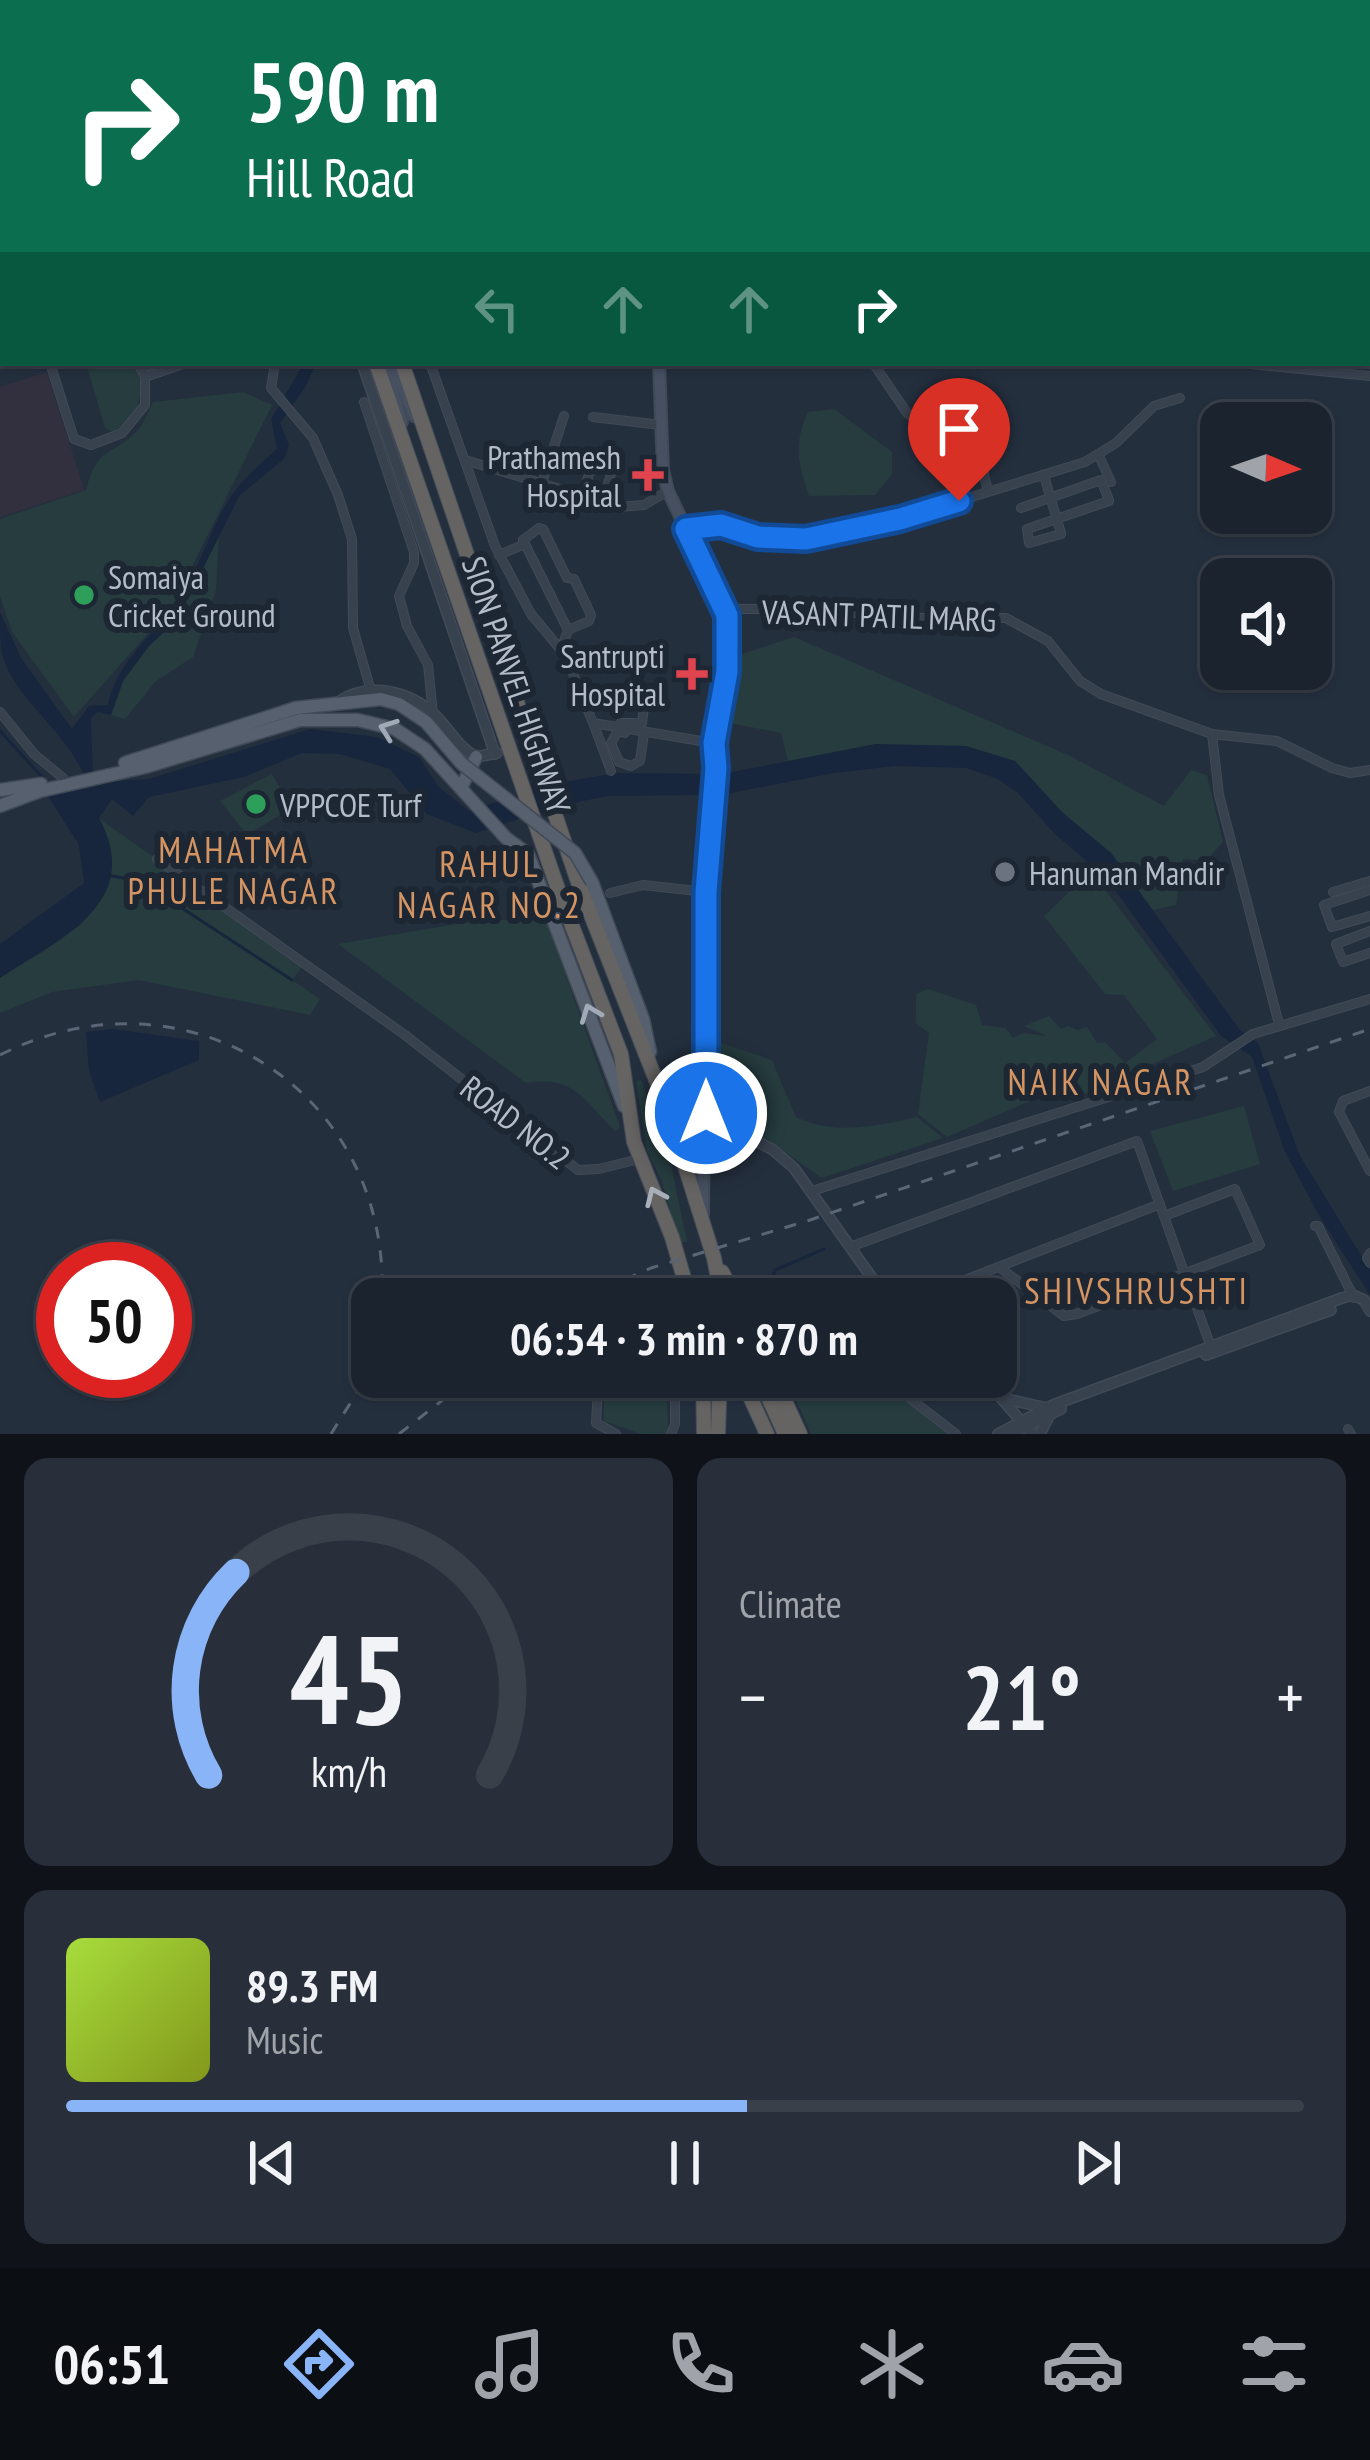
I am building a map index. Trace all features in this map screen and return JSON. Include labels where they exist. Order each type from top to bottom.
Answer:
[{"type":"highway","name":"SION PANVEL HIGHWAY","points":[[377,366],[558,889],[621,1054],[639,1159],[672,1237],[683,1278]]},
{"type":"highway","name":"SION PANVEL HIGHWAY","points":[[394,366],[429,448],[557,821],[652,1065],[723,1278]]},
{"type":"highway","points":[[680,1268],[686,1278]]},
{"type":"highway","points":[[703,1398],[704,1434]]},
{"type":"highway","points":[[718,1434],[719,1398]]},
{"type":"highway","points":[[751,1398],[767,1434]]},
{"type":"highway","points":[[769,1398],[785,1434]]},
{"type":"highway","points":[[784,1398],[800,1434]]},
{"type":"main road","points":[[394,366],[409,455]]},
{"type":"main road","points":[[659,366],[668,491],[726,609],[727,672],[714,743],[706,892],[702,1226]]},
{"type":"main road","points":[[136,764],[296,708],[380,699],[399,704],[426,722],[461,763],[575,853],[592,882],[643,1019],[652,1065]]},
{"type":"main road","points":[[39,788],[3,789],[4,805],[59,782],[281,725],[340,718],[380,724],[410,738],[558,889]]},
{"type":"main road","points":[[461,788],[476,757]]},
{"type":"main road","points":[[528,854],[630,1123]]},
{"type":"main road","points":[[665,1102],[706,1113]]},
{"type":"street","points":[[51,366],[74,439],[91,445],[122,433],[137,418],[145,405],[141,369]]},
{"type":"street","points":[[275,366],[271,388],[327,464],[352,539],[353,628],[371,691]]},
{"type":"street","points":[[363,366],[495,754]]},
{"type":"street","points":[[431,366],[499,555],[531,614],[561,650],[610,754],[621,764],[638,765],[643,734]]},
{"type":"street","points":[[875,366],[907,412],[980,459],[988,491]]},
{"type":"street","points":[[1270,366],[1370,376]]},
{"type":"street","points":[[1099,456],[1154,406],[1180,398]]},
{"type":"street","points":[[364,402],[414,552],[399,596],[407,626],[428,665],[433,714]]},
{"type":"street","points":[[542,483],[564,416]]},
{"type":"street","points":[[593,417],[661,425]]},
{"type":"street","points":[[686,529],[721,525],[758,537],[806,539],[900,519],[1114,451]]},
{"type":"street","points":[[582,496],[595,456],[611,459],[603,502]]},
{"type":"street","points":[[1099,456],[1111,482]]},
{"type":"street","points":[[464,459],[619,507],[644,505],[668,491]]},
{"type":"street","points":[[1022,508],[1050,497],[1076,488],[1104,481],[1109,501],[1084,510],[1057,519],[1026,530],[1029,544],[1060,535],[1057,519],[1050,497],[1044,475]]},
{"type":"street","points":[[1076,488],[1084,510]]},
{"type":"street","points":[[561,650],[568,630],[524,535],[542,529],[567,578]]},
{"type":"street","points":[[499,555],[525,544]]},
{"type":"street","points":[[548,587],[574,578],[591,616],[568,630]]},
{"type":"street","name":"VASANT PATIL MARG","points":[[726,609],[1006,618],[1048,641],[1087,688],[1212,734],[1268,738],[1332,768],[1370,772]]},
{"type":"street","points":[[334,704],[371,691],[406,695],[433,714],[457,745],[476,757],[495,754]]},
{"type":"street","points":[[613,691],[613,703]]},
{"type":"street","points":[[583,692],[629,692],[646,701],[641,725],[593,723]]},
{"type":"street","points":[[0,712],[59,782]]},
{"type":"street","points":[[495,754],[501,742],[501,720]]},
{"type":"street","points":[[610,720],[643,734]]},
{"type":"street","points":[[611,771],[611,742],[619,731],[714,743]]},
{"type":"street","points":[[1212,734],[1219,795],[1280,1024]]},
{"type":"street","name":"ROAD NO.2","points":[[157,859],[405,1035],[578,1170],[639,1159]]},
{"type":"street","points":[[610,893],[643,885],[706,892]]},
{"type":"street","points":[[1334,892],[1370,885]]},
{"type":"street","points":[[1370,885],[1324,904],[1332,927],[1370,916]]},
{"type":"street","points":[[1370,931],[1336,942],[1342,962],[1370,953]]},
{"type":"street","points":[[812,1191],[1203,1066],[1253,1034],[1370,999]]},
{"type":"street","points":[[1370,1091],[1343,1101],[1339,1112],[1370,1172]]},
{"type":"street","points":[[706,1113],[773,1150],[812,1191],[871,1278]]},
{"type":"street","points":[[848,1247],[1136,1141],[1212,1350]]},
{"type":"street","points":[[999,1267],[1064,1316],[1077,1315],[1260,1245],[1235,1189],[1164,1216]]},
{"type":"street","points":[[970,1278],[1160,1204]]},
{"type":"street","points":[[998,1434],[1024,1431],[1048,1411],[1212,1350],[1363,1302],[1315,1226]]},
{"type":"street","points":[[1370,1253],[1366,1258],[1370,1263]]},
{"type":"street","points":[[598,1398],[596,1423],[616,1434]]},
{"type":"street","points":[[671,1434],[676,1424],[675,1398]]},
{"type":"street","points":[[909,1398],[956,1434]]},
{"type":"street","points":[[1002,1398],[1048,1411]]},
{"type":"street","points":[[1002,1398],[1024,1431]]},
{"type":"street","points":[[1024,1431],[1048,1411]]},
{"type":"shaded area","points":[[47,372],[84,490],[0,517],[0,387]]},
{"type":"green space","points":[[87,366],[135,366],[140,393],[135,411],[113,432],[105,428]]},
{"type":"green space","points":[[243,392],[272,405],[173,605],[74,717],[12,632],[0,596],[0,519],[86,490],[101,458],[138,430],[153,402]]},
{"type":"green space","points":[[834,409],[892,452],[892,474],[875,495],[809,496],[799,454],[803,423],[808,412]]},
{"type":"green space","points":[[219,534],[216,590],[193,657],[156,681],[125,719],[111,715],[123,681],[149,646],[177,620]]},
{"type":"green space","points":[[794,637],[1068,755],[1164,806],[1191,770],[1207,775],[1223,842],[1206,861],[1183,859],[1176,905],[1153,910],[1111,853],[1062,813],[1015,761],[876,744],[788,761],[781,733],[730,723],[736,656]]},
{"type":"green space","name":"VPPCOE Turf","points":[[272,774],[291,808],[247,835],[220,801]]},
{"type":"green space","points":[[97,817],[304,964],[292,980],[320,999],[310,1015],[138,980],[52,992],[0,1013],[0,978],[82,924]]},
{"type":"green space","points":[[1091,871],[1216,1036],[1078,1097],[1076,1081],[947,1137],[918,1114],[929,1033],[916,1023],[916,994],[928,989],[976,1005],[982,1025],[1006,1028],[1013,1038],[1023,1033],[1047,1036],[1024,1026],[1049,1016],[1061,1029],[1087,1027],[1097,1043],[1105,1042],[1125,1063],[1157,1039],[1124,995],[1105,994],[1044,916]]},
{"type":"green space","points":[[481,920],[546,920],[620,1127],[615,1131],[576,1092],[555,1082],[526,1083],[338,944]]},
{"type":"green space","points":[[718,1042],[772,1060],[796,1117],[841,1128],[917,1117],[943,1138],[822,1178],[715,1104]]},
{"type":"green space","points":[[641,1080],[667,1145],[687,1242],[680,1242],[661,1179],[647,1151],[636,1081]]},
{"type":"green space","points":[[1244,1106],[1260,1164],[1173,1191],[1150,1131]]},
{"type":"green space","points":[[667,1398],[668,1434],[641,1434],[604,1421],[604,1400]]},
{"type":"green space","points":[[795,1398],[901,1398],[948,1434],[811,1434]]},
{"type":"water","points":[[302,366],[315,366],[280,423],[289,445],[284,459],[240,495],[177,620],[149,646],[123,681],[111,715],[98,712],[91,718],[93,782],[149,779],[310,729],[377,737],[419,757],[438,786],[469,811],[552,784],[617,773],[722,774],[876,744],[966,746],[1015,761],[1062,812],[1111,853],[1240,1030],[1258,1043],[1300,1156],[1370,1270],[1370,1295],[1285,1152],[1252,1057],[1221,1036],[1107,879],[1054,833],[1018,793],[998,779],[966,768],[895,766],[720,795],[607,796],[476,833],[427,814],[390,769],[340,754],[302,753],[244,777],[149,797],[133,816],[112,799],[99,818],[110,848],[111,873],[104,896],[70,933],[0,978],[0,944],[84,883],[79,845],[46,793],[87,783],[68,747],[7,668],[1,650],[0,612],[21,658],[72,729],[89,706],[108,705],[126,663],[183,592],[231,496],[277,449],[271,419]]},
{"type":"water","points":[[113,1029],[199,1041],[199,1060],[100,1102],[89,1071],[86,1032]]},
{"type":"waterway","points":[[0,731],[43,778]]},
{"type":"waterway","points":[[108,875],[142,882],[292,980]]},
{"type":"waterway","points":[[773,1278],[775,1270],[824,1249]]},
{"type":"railway","points":[[0,1055],[70,1030],[139,1024],[205,1036],[264,1063],[314,1105],[352,1159],[376,1225],[380,1278]]},
{"type":"railway","points":[[628,1278],[1370,1029]]},
{"type":"railway","points":[[331,1434],[354,1398]]},
{"type":"railway","points":[[399,1434],[445,1398]]},
{"type":"place","name":"Prathamesh Hospital","points":[[648,475]]},
{"type":"place","name":"Somaiya Cricket Ground","points":[[84,595]]},
{"type":"place","name":"Santrupti Hospital","points":[[692,674]]},
{"type":"place","name":"VPPCOE Turf","points":[[256,804]]},
{"type":"place","name":"Hanuman Mandir","points":[[1005,872]]},
{"type":"district","name":"MAHATMA PHULE NAGAR","points":[[234,870]]},
{"type":"district","name":"RAHUL NAGAR NO.2","points":[[490,884]]},
{"type":"district","name":"NAIK NAGAR","points":[[1101,1081]]},
{"type":"district","name":"SHIVSHRUSHTI","points":[[1137,1290]]},
{"type":"route","points":[[706,1113],[706,892],[714,743],[727,672],[727,615],[686,529],[721,525],[758,537],[806,539],[959,501]]}]
